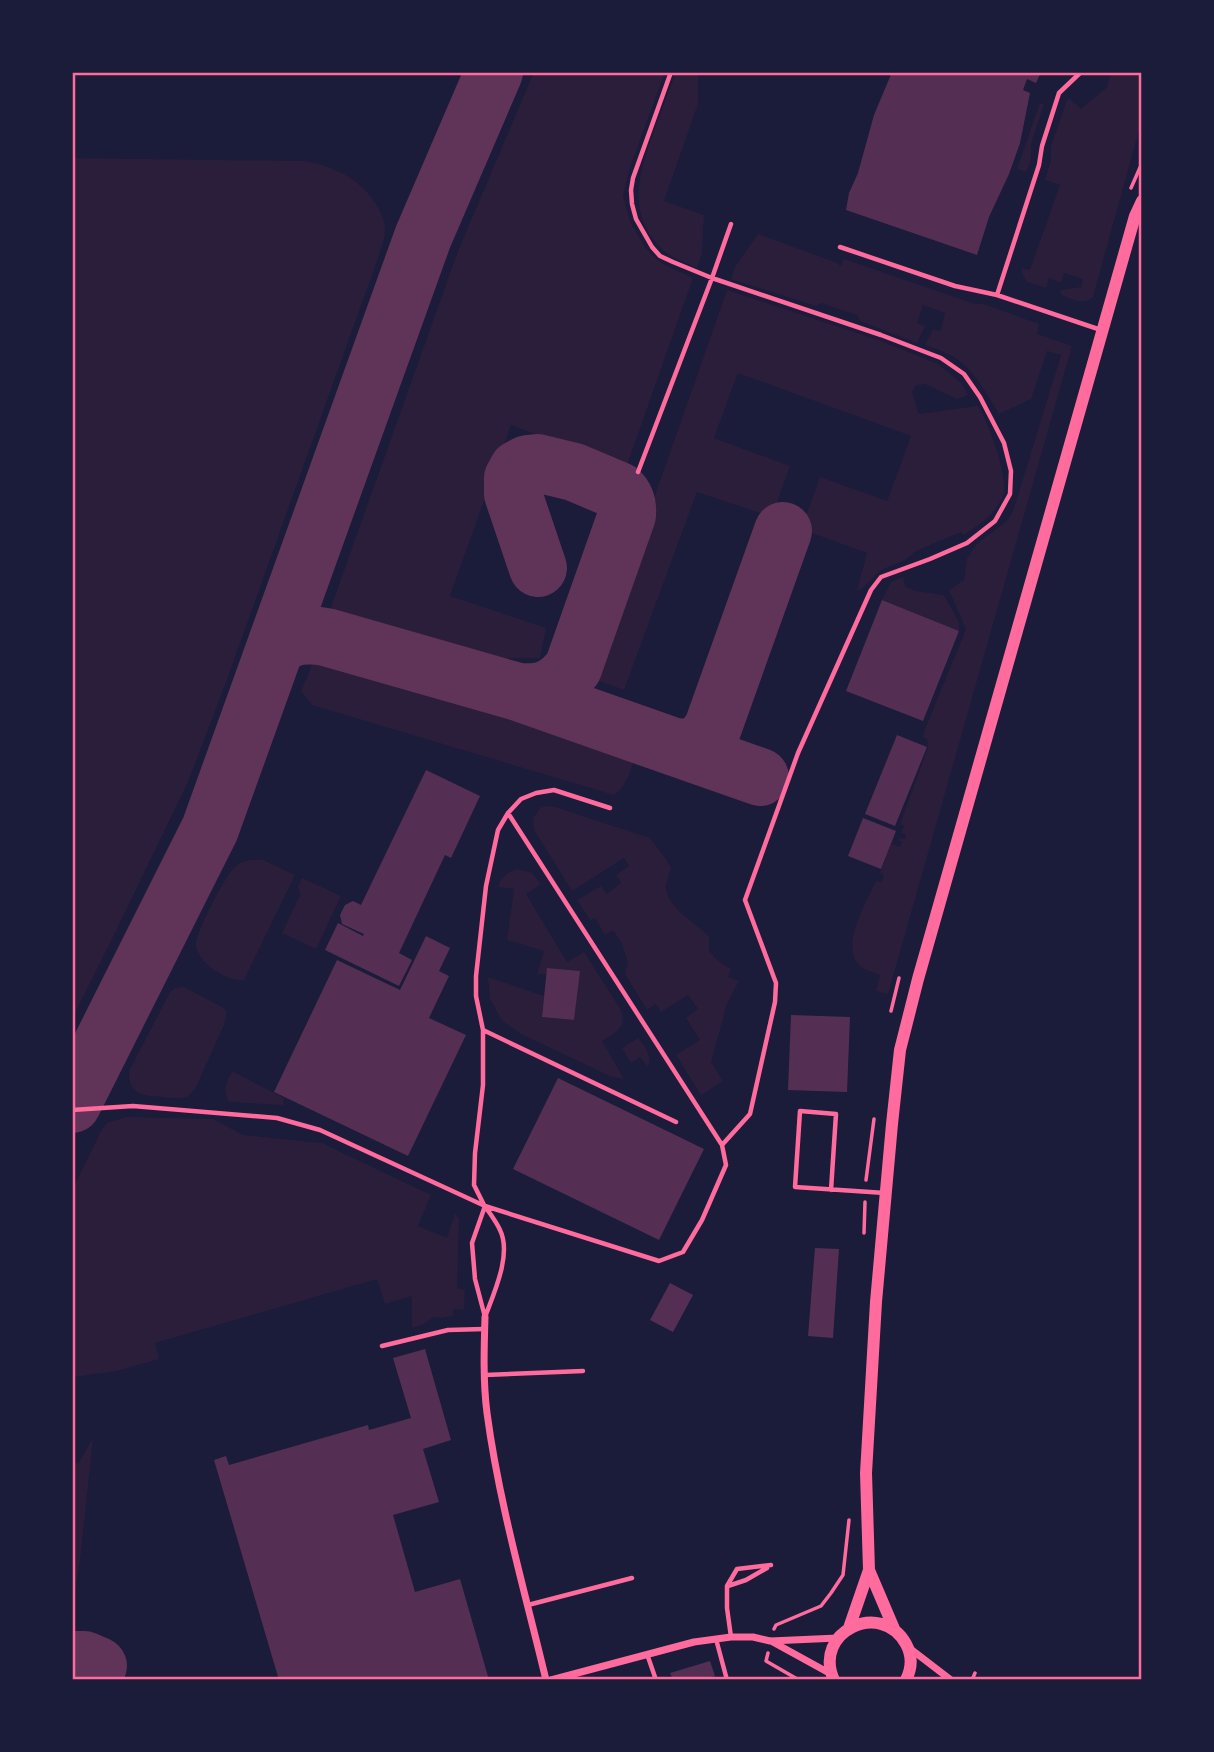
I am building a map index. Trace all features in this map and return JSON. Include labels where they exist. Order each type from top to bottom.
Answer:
[{"type":"street","points":[[849,1629],[869,1570],[866,1473],[876,1302],[901,1050],[918,979],[1102,330],[1135,216],[1142,201]]},
{"type":"street","points":[[485,1317],[487,1410],[496,1474],[546,1680]]},
{"type":"street","points":[[869,1570],[895,1631],[907,1647],[951,1680]]},
{"type":"street","points":[[832,1677],[830,1655],[838,1638],[849,1629],[873,1622],[895,1631]]},
{"type":"street","points":[[551,1680],[647,1653],[716,1638],[753,1637],[770,1641],[838,1638]]},
{"type":"street","points":[[770,1641],[832,1677]]},
{"type":"street","points":[[906,1680],[911,1667],[907,1647]]},
{"type":"lane","points":[[671,72],[631,190],[636,219],[652,247],[660,256],[712,278],[941,358],[964,374],[980,397],[1004,443],[1011,471],[1010,494],[995,521],[967,543],[881,577],[871,590],[797,753],[745,900],[776,983],[775,1002],[750,1114],[722,1145]]},
{"type":"lane","points":[[997,295],[1059,93],[1081,72]]},
{"type":"lane","points":[[638,472],[731,225]]},
{"type":"lane","points":[[840,247],[955,286],[997,295],[1102,330]]},
{"type":"lane","points":[[485,1317],[498,1282],[503,1241],[501,1231],[474,1185],[483,1085],[483,1030],[476,996],[476,976],[486,886],[498,830],[521,799],[536,793],[554,790],[610,808]]},
{"type":"lane","points":[[72,1110],[133,1106],[277,1118],[320,1130],[485,1206],[659,1261],[683,1252],[702,1220],[726,1165],[722,1145],[508,813]]},
{"type":"lane","points":[[483,1030],[676,1122]]},
{"type":"lane","points":[[831,1190],[836,1114],[800,1111],[795,1188],[886,1194]]},
{"type":"lane","points":[[485,1206],[472,1243],[475,1279],[485,1317]]},
{"type":"lane","points":[[382,1346],[448,1330],[484,1329]]},
{"type":"lane","points":[[485,1375],[583,1371]]},
{"type":"lane","points":[[727,1586],[746,1580],[771,1565],[737,1569],[727,1586],[731,1637]]},
{"type":"lane","points":[[528,1605],[632,1578]]},
{"type":"lane","points":[[716,1638],[727,1680]]},
{"type":"lane","points":[[647,1653],[656,1680]]},
{"type":"path","points":[[972,1680],[975,1673]]},
{"type":"shaded area","points":[[534,72],[665,72],[630,167],[623,196],[631,224],[645,247],[663,264],[693,278],[626,468],[511,425],[450,596],[546,628],[540,658],[483,658],[370,632],[331,607],[458,251]]},
{"type":"shaded area","points":[[676,72],[698,72],[698,104],[664,201],[704,215],[702,253],[697,268],[663,250],[651,236],[639,206],[644,160]]},
{"type":"shaded area","points":[[1111,72],[1142,72],[1142,119],[1093,297],[1077,301],[1061,295],[1061,290],[1081,287],[1083,279],[1064,273],[1061,283],[1049,278],[1046,288],[1027,282],[1022,268],[1030,270],[1060,185],[1045,180],[1051,160],[1051,146],[1067,100],[1069,98],[1081,109],[1107,87]]},
{"type":"shaded area","points":[[1040,103],[1044,105],[1031,143],[1031,159],[1026,172],[1017,169]]},
{"type":"shaded area","points":[[72,158],[315,163],[347,176],[365,190],[379,209],[385,229],[377,261],[188,782],[72,1019]]},
{"type":"shaded area","points":[[758,234],[841,266],[844,259],[975,304],[984,304],[1039,324],[1037,334],[1072,346],[888,994],[876,991],[880,975],[864,969],[856,961],[853,939],[856,927],[876,881],[882,882],[884,875],[880,873],[891,844],[900,847],[902,842],[899,838],[905,839],[906,835],[901,833],[904,826],[900,824],[928,748],[927,739],[923,737],[925,729],[966,629],[949,590],[964,580],[967,559],[973,549],[1008,520],[1014,508],[1061,355],[1047,351],[1031,399],[999,414],[981,385],[964,365],[950,355],[925,345],[933,329],[941,331],[945,313],[923,305],[917,323],[925,326],[917,343],[860,321],[857,315],[821,303],[816,306],[731,279],[735,267]]},
{"type":"shaded area","points":[[727,290],[878,340],[938,364],[961,383],[968,395],[957,399],[925,384],[916,385],[912,392],[919,414],[978,406],[1001,464],[1003,496],[991,514],[964,535],[961,532],[916,551],[905,560],[881,570],[862,589],[857,590],[867,553],[801,529],[820,477],[887,501],[911,436],[738,373],[714,438],[790,466],[772,517],[697,492],[624,690],[591,678]]},
{"type":"shaded area","points":[[903,577],[905,586],[916,591],[944,595],[959,622],[959,631],[882,600],[891,582]]},
{"type":"shaded area","points":[[342,662],[630,744],[635,749],[629,775],[623,787],[614,795],[312,705],[301,691],[312,665]]},
{"type":"shaded area","points":[[545,806],[650,838],[671,868],[666,885],[670,900],[682,914],[709,936],[709,951],[719,962],[731,969],[728,977],[739,981],[727,1004],[711,1062],[723,1081],[701,1095],[676,1055],[700,1040],[686,1018],[698,1009],[688,995],[661,1012],[656,1004],[647,1010],[625,974],[628,963],[622,944],[613,930],[605,935],[595,918],[590,920],[577,900],[601,886],[607,894],[621,883],[616,875],[629,866],[624,858],[572,891],[534,830],[533,818],[540,808]]},
{"type":"shaded area","points":[[263,860],[295,875],[244,980],[237,980],[209,966],[199,955],[196,943],[206,915],[231,871],[243,862]]},
{"type":"shaded area","points":[[517,869],[532,873],[541,884],[526,894],[567,962],[584,952],[621,1010],[621,1025],[615,1033],[602,1041],[624,1079],[612,1077],[521,1034],[501,1019],[490,999],[488,977],[544,996],[542,1017],[574,1020],[579,971],[548,968],[546,974],[537,974],[544,951],[507,940],[514,889],[498,887],[505,875]]},
{"type":"shaded area","points":[[302,878],[341,896],[316,949],[282,933],[300,895],[298,886]]},
{"type":"shaded area","points":[[184,987],[222,1007],[227,1012],[224,1025],[197,1085],[189,1095],[174,1098],[139,1093],[131,1085],[129,1071],[170,992]]},
{"type":"shaded area","points":[[638,1038],[649,1055],[648,1067],[640,1057],[631,1063],[622,1048]]},
{"type":"shaded area","points":[[232,1071],[284,1098],[283,1105],[229,1102],[225,1090]]},
{"type":"shaded area","points":[[127,1117],[213,1119],[243,1135],[322,1143],[431,1195],[418,1226],[447,1238],[455,1213],[459,1219],[457,1288],[465,1290],[464,1310],[453,1309],[453,1316],[434,1317],[412,1328],[412,1296],[385,1304],[377,1279],[155,1343],[159,1359],[117,1371],[72,1377],[72,1190],[103,1127],[109,1122]]},
{"type":"shaded area","points":[[93,1438],[80,1561],[72,1600],[72,1460],[78,1464]]},
{"type":"building","points":[[892,72],[1041,72],[1036,83],[1027,79],[1023,90],[1030,93],[1020,143],[989,217],[977,255],[846,210],[874,115]]},
{"type":"building","points":[[882,600],[959,631],[923,721],[846,691]]},
{"type":"building","points":[[897,735],[927,747],[895,826],[865,814]]},
{"type":"building","points":[[426,770],[480,796],[451,858],[445,855],[399,953],[412,960],[399,986],[325,950],[338,923],[363,936],[364,934],[342,924],[340,915],[345,905],[353,901],[361,905]]},
{"type":"building","points":[[863,818],[896,831],[881,869],[848,856]]},
{"type":"building","points":[[426,936],[450,948],[439,971],[449,976],[429,1018],[466,1035],[408,1156],[274,1092],[337,960],[400,990]]},
{"type":"building","points":[[547,968],[580,971],[574,1020],[542,1017]]},
{"type":"building","points":[[791,1015],[850,1017],[847,1092],[788,1090]]},
{"type":"building","points":[[558,1078],[704,1149],[659,1240],[513,1169]]},
{"type":"building","points":[[815,1248],[839,1249],[833,1338],[808,1336]]},
{"type":"building","points":[[670,1283],[693,1295],[673,1332],[650,1320]]},
{"type":"building","points":[[425,1349],[451,1440],[423,1449],[439,1502],[393,1515],[415,1592],[460,1579],[489,1680],[279,1680],[214,1460],[226,1456],[229,1465],[368,1425],[369,1430],[411,1418],[393,1358]]},
{"type":"building","points":[[710,1661],[715,1676],[702,1680],[673,1680],[670,1673]]},
{"type":"taxiway","points":[[72,1104],[210,829],[423,237],[494,72]]},
{"type":"taxiway","points":[[518,692],[543,691],[555,685],[573,668],[627,515],[626,502],[619,491],[574,472],[537,463],[518,469],[513,478],[513,494],[538,568]]},
{"type":"taxiway","points":[[677,747],[689,747],[698,743],[713,727],[783,531]]},
{"type":"taxiway","points":[[276,649],[286,640],[299,636],[326,637],[518,692],[760,777]]},
{"type":"taxiway","points":[[72,1660],[84,1660],[98,1666]]}]
